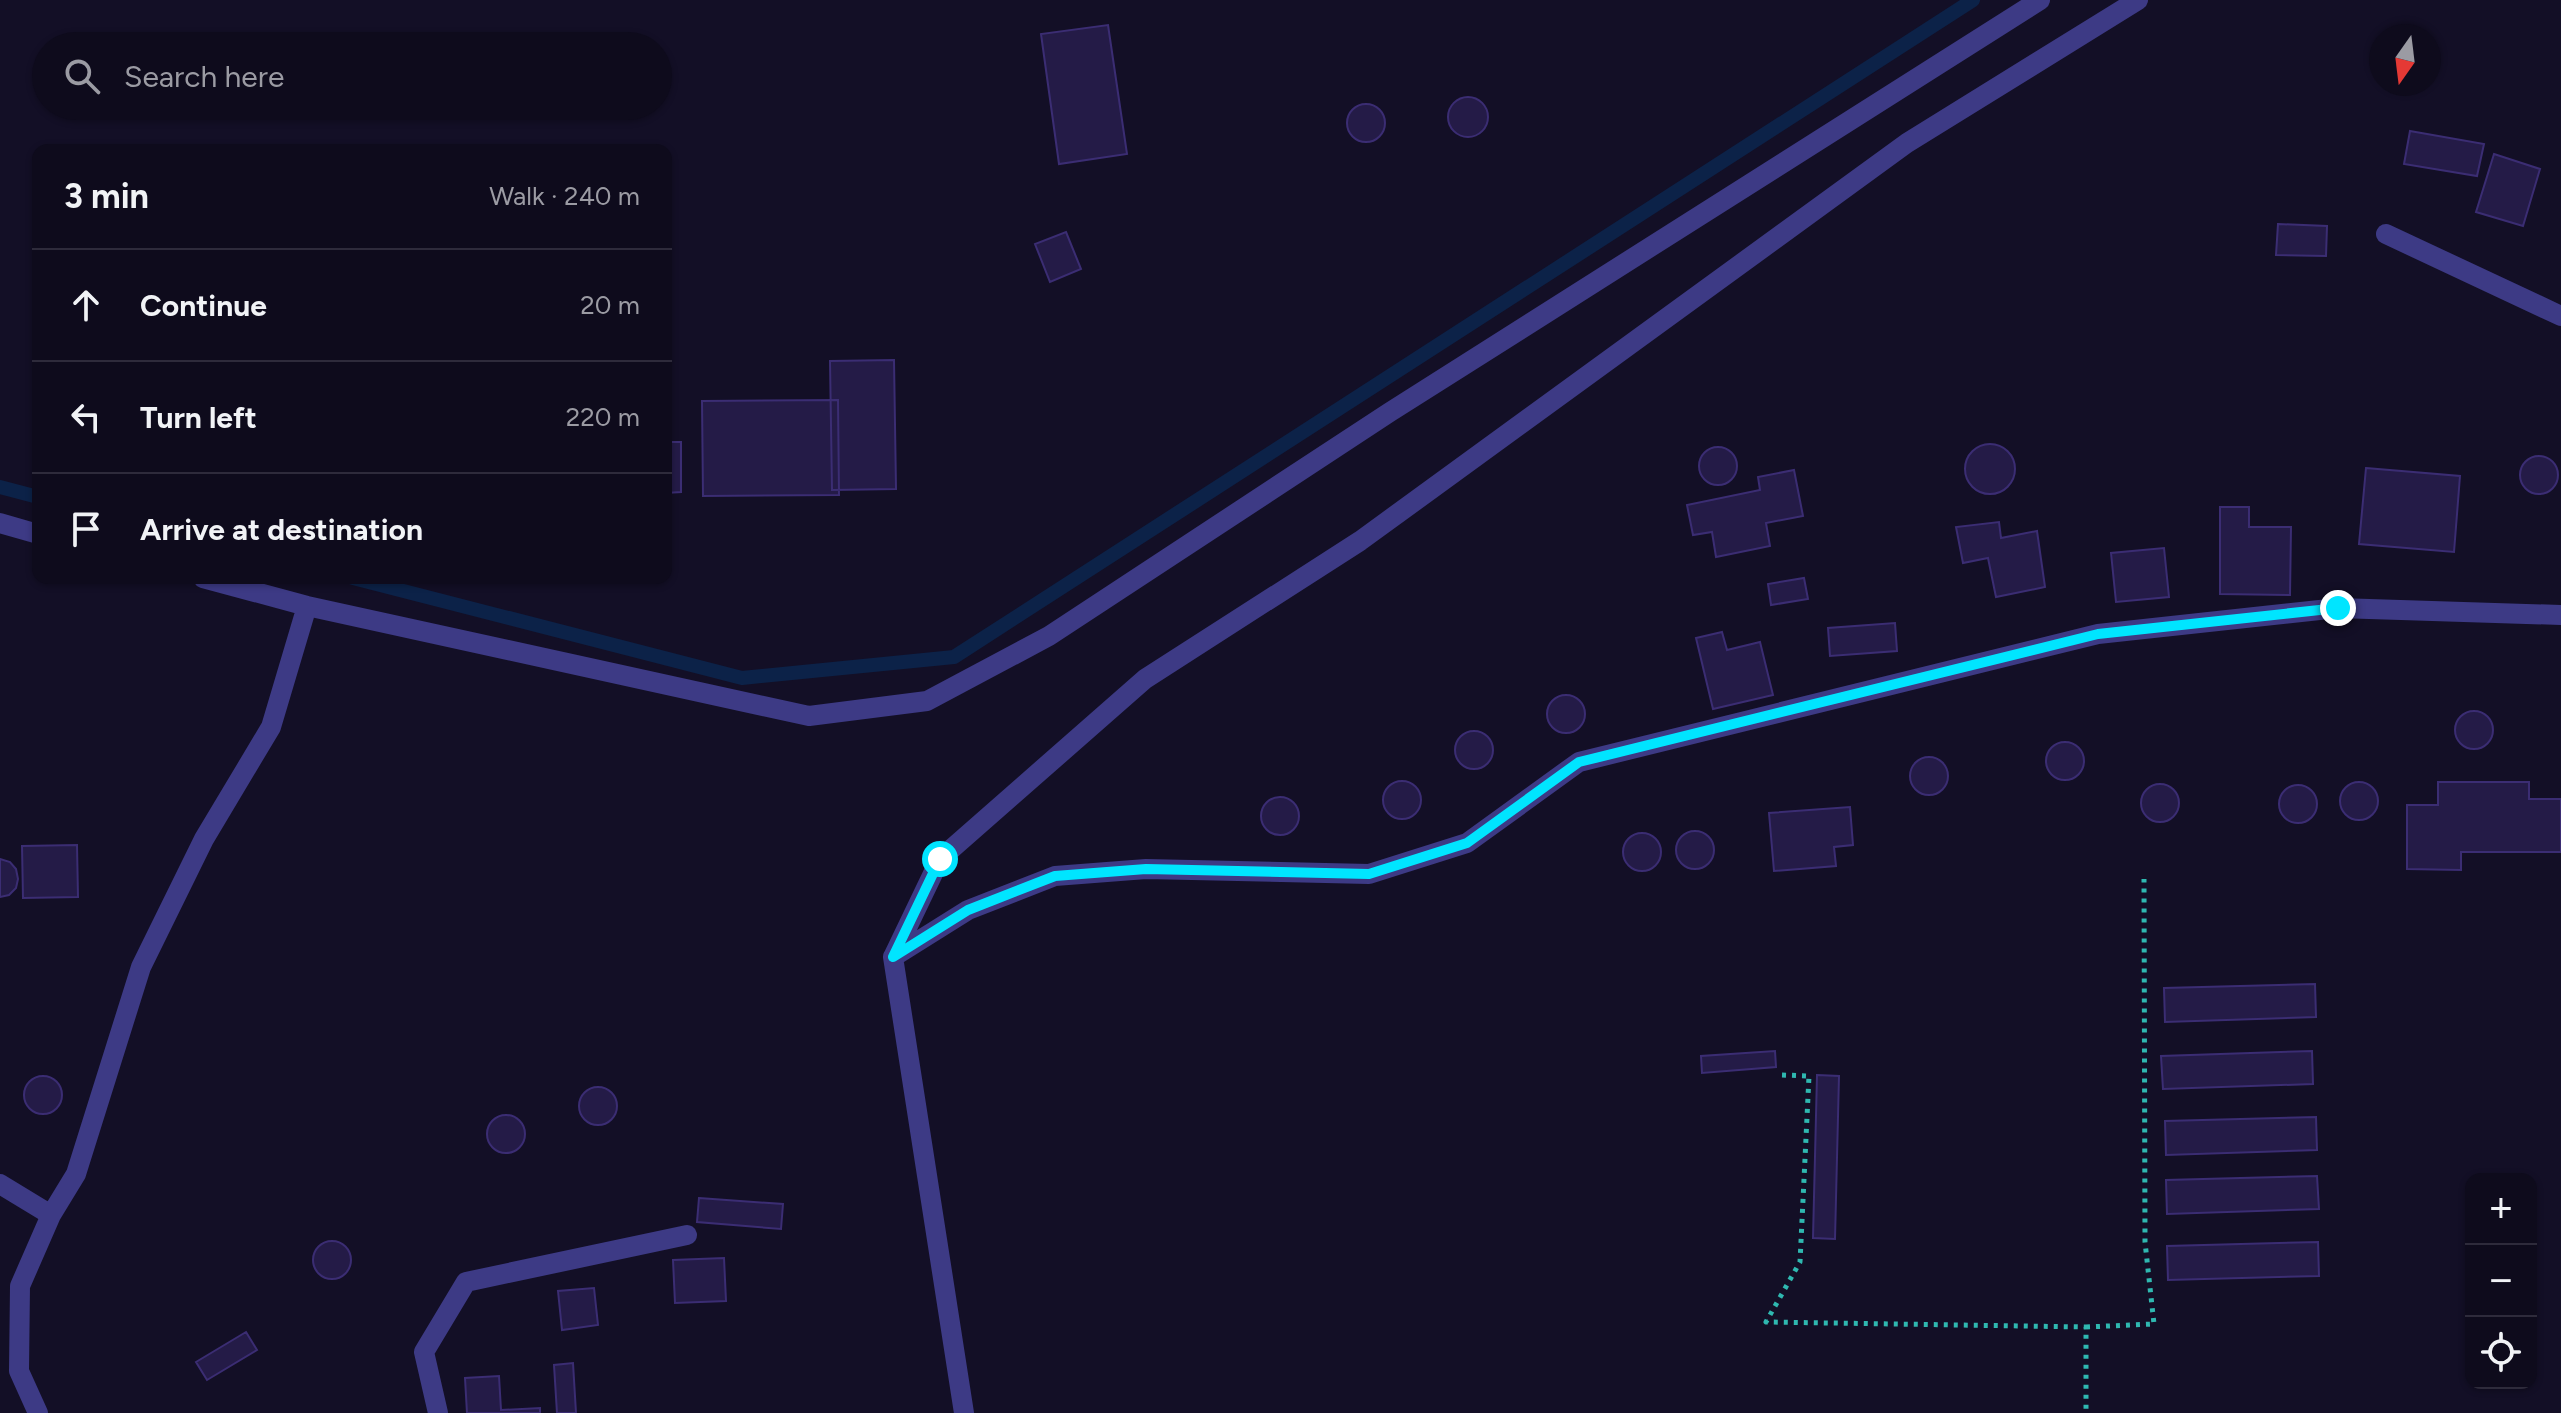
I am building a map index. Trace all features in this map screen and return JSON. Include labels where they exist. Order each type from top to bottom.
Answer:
[{"type":"street","points":[[225,584],[307,606],[809,716],[927,701],[1049,636],[1390,412],[2040,0]]},
{"type":"street","points":[[964,1413],[893,957],[940,859],[1145,679],[1360,541],[1907,143],[2138,0]]},
{"type":"street","points":[[2386,234],[2561,316]]},
{"type":"street","points":[[0,523],[32,532]]},
{"type":"street","points":[[38,1413],[19,1371],[20,1286],[51,1215],[76,1174],[141,967],[204,839],[271,727],[307,606]]},
{"type":"street","points":[[893,957],[968,910],[1055,876],[1146,869],[1369,874],[1467,843],[1579,762],[2098,634],[2338,608],[2561,615]]},
{"type":"street","points":[[0,1184],[51,1215]]},
{"type":"street","points":[[438,1413],[424,1352],[466,1282],[687,1235]]},
{"type":"path","points":[[1782,1075],[1809,1076],[1800,1262],[1766,1322],[2086,1327],[2154,1324],[2145,1242],[2144,879]]},
{"type":"path","points":[[2086,1327],[2086,1413]]},
{"type":"building","points":[[1108,25],[1127,154],[1059,164],[1041,34]]},
{"type":"building","points":[[1468,97],[1482,103],[1488,117],[1482,131],[1468,137],[1454,131],[1448,117],[1454,103]]},
{"type":"building","points":[[1366,104],[1379,110],[1385,123],[1379,136],[1366,142],[1353,136],[1347,123],[1353,110]]},
{"type":"building","points":[[2410,131],[2484,144],[2477,176],[2404,164]]},
{"type":"building","points":[[2494,154],[2540,169],[2523,226],[2476,212]]},
{"type":"building","points":[[2278,224],[2327,226],[2326,256],[2276,255]]},
{"type":"building","points":[[1066,232],[1081,269],[1050,282],[1035,244]]},
{"type":"building","points":[[894,360],[896,489],[832,490],[830,361]]},
{"type":"building","points":[[838,400],[839,495],[703,496],[702,401]]},
{"type":"building","points":[[672,442],[681,442],[681,492],[672,493]]},
{"type":"building","points":[[1990,444],[2008,451],[2015,469],[2008,487],[1990,494],[1972,487],[1965,469],[1972,451]]},
{"type":"building","points":[[1718,447],[1731,453],[1737,466],[1731,479],[1718,485],[1705,479],[1699,466],[1705,453]]},
{"type":"building","points":[[2539,456],[2552,462],[2558,475],[2552,488],[2539,494],[2526,488],[2520,475],[2526,462]]},
{"type":"building","points":[[2366,468],[2460,476],[2454,552],[2359,544]]},
{"type":"building","points":[[1794,470],[1803,516],[1766,523],[1770,546],[1716,557],[1712,532],[1693,535],[1687,505],[1760,490],[1758,477]]},
{"type":"building","points":[[2220,507],[2249,507],[2249,527],[2291,527],[2290,595],[2220,594]]},
{"type":"building","points":[[1999,522],[2001,538],[2037,531],[2045,587],[1996,597],[1988,558],[1963,563],[1956,527]]},
{"type":"building","points":[[2164,548],[2169,597],[2116,602],[2111,553]]},
{"type":"building","points":[[1804,578],[1808,599],[1771,605],[1768,584]]},
{"type":"building","points":[[1895,623],[1897,651],[1830,656],[1828,628]]},
{"type":"building","points":[[1722,632],[1727,650],[1760,642],[1773,695],[1713,709],[1696,638]]},
{"type":"building","points":[[1566,695],[1579,701],[1585,714],[1579,727],[1566,733],[1553,727],[1547,714],[1553,701]]},
{"type":"building","points":[[2474,711],[2487,717],[2493,730],[2487,743],[2474,749],[2461,743],[2455,730],[2461,717]]},
{"type":"building","points":[[1474,731],[1487,737],[1493,750],[1487,763],[1474,769],[1461,763],[1455,750],[1461,737]]},
{"type":"building","points":[[2065,742],[2078,748],[2084,761],[2078,774],[2065,780],[2052,774],[2046,761],[2052,748]]},
{"type":"building","points":[[1929,757],[1942,763],[1948,776],[1942,789],[1929,795],[1916,789],[1910,776],[1916,763]]},
{"type":"building","points":[[1402,781],[1415,787],[1421,800],[1415,813],[1402,819],[1389,813],[1383,800],[1389,787]]},
{"type":"building","points":[[2359,782],[2372,788],[2378,801],[2372,814],[2359,820],[2346,814],[2340,801],[2346,788]]},
{"type":"building","points":[[2438,782],[2529,782],[2529,799],[2561,799],[2561,852],[2461,852],[2461,870],[2407,869],[2407,805],[2438,805]]},
{"type":"building","points":[[2160,784],[2173,790],[2179,803],[2173,816],[2160,822],[2147,816],[2141,803],[2147,790]]},
{"type":"building","points":[[2298,785],[2311,791],[2317,804],[2311,817],[2298,823],[2285,817],[2279,804],[2285,791]]},
{"type":"building","points":[[1280,797],[1293,803],[1299,816],[1293,829],[1280,835],[1267,829],[1261,816],[1267,803]]},
{"type":"building","points":[[1850,807],[1853,845],[1834,847],[1836,866],[1774,871],[1769,813]]},
{"type":"building","points":[[1695,831],[1708,837],[1714,850],[1708,863],[1695,869],[1682,863],[1676,850],[1682,837]]},
{"type":"building","points":[[1642,833],[1655,839],[1661,852],[1655,865],[1642,871],[1629,865],[1623,852],[1629,839]]},
{"type":"building","points":[[77,845],[78,897],[23,898],[22,846]]},
{"type":"building","points":[[0,859],[10,862],[16,869],[18,879],[16,888],[9,895],[0,897]]},
{"type":"building","points":[[2315,984],[2316,1017],[2165,1022],[2164,988]]},
{"type":"building","points":[[1775,1051],[1776,1067],[1702,1073],[1701,1056]]},
{"type":"building","points":[[2312,1051],[2313,1084],[2163,1089],[2161,1056]]},
{"type":"building","points":[[1817,1075],[1839,1076],[1835,1239],[1813,1238]]},
{"type":"building","points":[[43,1076],[56,1082],[62,1095],[56,1108],[43,1114],[30,1108],[24,1095],[30,1082]]},
{"type":"building","points":[[598,1087],[611,1093],[617,1106],[611,1119],[598,1125],[585,1119],[579,1106],[585,1093]]},
{"type":"building","points":[[506,1115],[520,1120],[525,1134],[520,1148],[506,1153],[492,1148],[487,1134],[492,1120]]},
{"type":"building","points":[[2316,1117],[2317,1150],[2166,1155],[2165,1121]]},
{"type":"building","points":[[2317,1176],[2319,1209],[2167,1214],[2166,1180]]},
{"type":"building","points":[[699,1198],[783,1204],[781,1229],[697,1222]]},
{"type":"building","points":[[332,1241],[345,1247],[351,1260],[345,1273],[332,1279],[319,1273],[313,1260],[319,1247]]},
{"type":"building","points":[[2318,1242],[2319,1276],[2168,1280],[2167,1246]]},
{"type":"building","points":[[724,1258],[726,1301],[675,1303],[673,1260]]},
{"type":"building","points":[[594,1288],[598,1325],[562,1330],[558,1291]]},
{"type":"building","points":[[246,1332],[257,1350],[207,1380],[196,1362]]},
{"type":"building","points":[[573,1363],[576,1413],[557,1413],[554,1365]]},
{"type":"building","points":[[499,1376],[501,1410],[540,1408],[540,1413],[467,1413],[465,1378]]},
{"type":"waterway","points":[[376,584],[742,678],[954,657],[1973,0]]},
{"type":"waterway","points":[[0,487],[32,495]]},
{"type":"route","points":[[940,859],[893,957],[968,910],[1055,876],[1146,869],[1369,874],[1467,843],[1579,762],[2098,634],[2338,608]]}]
